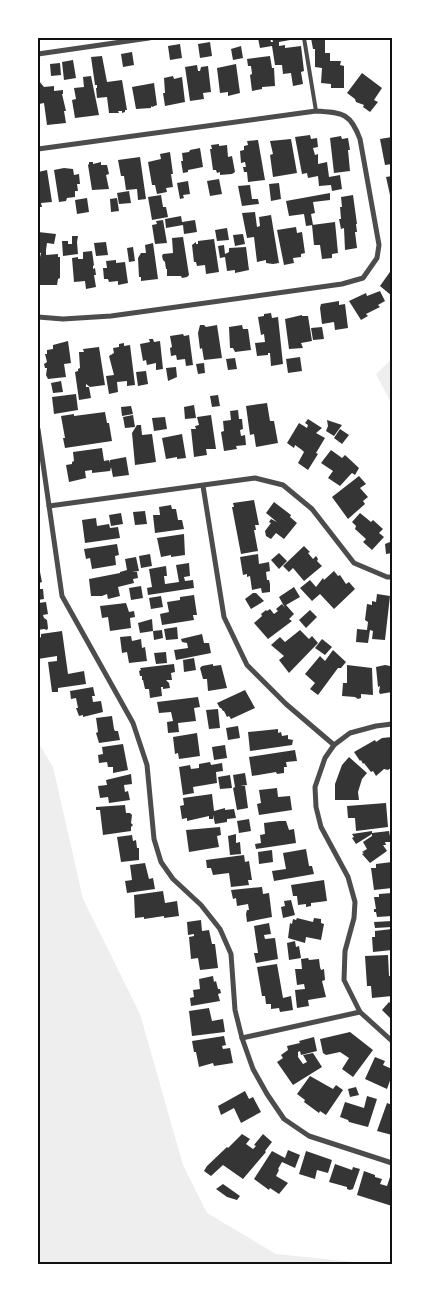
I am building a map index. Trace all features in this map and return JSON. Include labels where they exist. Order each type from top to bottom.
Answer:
[{"type":"street","points":[[38,54],[149,38]]},
{"type":"street","points":[[38,149],[316,111],[341,113],[355,124],[360,139],[379,245],[377,258],[363,278],[342,284],[111,316],[63,319],[38,317]]},
{"type":"street","points":[[38,429],[62,596],[133,723],[148,765],[154,839],[161,862],[173,879],[201,905],[220,929],[231,954],[235,1010],[253,1069],[284,1119],[309,1136],[392,1163]]},
{"type":"street","points":[[49,506],[255,478],[282,485],[312,509],[354,563],[387,578],[392,577]]},
{"type":"street","points":[[204,486],[224,617],[247,665],[286,704],[334,745]]},
{"type":"street","points":[[392,724],[350,733],[334,745],[325,758],[315,787],[316,807],[321,826],[348,877],[355,902],[354,918],[344,951],[344,980],[360,1012],[392,1041]]},
{"type":"street","points":[[242,1038],[360,1012]]},
{"type":"lane","points":[[304,38],[316,111]]},
{"type":"shaded area","points":[[392,359],[392,405],[376,374]]},
{"type":"shaded area","points":[[38,742],[53,767],[83,899],[140,1014],[183,1165],[207,1213],[276,1254],[375,1264],[38,1264]]},
{"type":"building","points":[[258,38],[270,38],[271,42],[273,42],[272,38],[289,38],[290,40],[279,42],[279,46],[285,45],[285,48],[301,46],[304,71],[301,72],[303,84],[293,86],[291,73],[283,74],[282,65],[275,65],[272,46],[260,48]]},
{"type":"building","points":[[311,38],[325,38],[325,53],[330,53],[330,61],[341,61],[340,65],[344,66],[344,88],[331,88],[331,84],[321,83],[322,68],[315,67],[315,49],[313,49]]},
{"type":"building","points":[[210,42],[212,56],[200,58],[198,44]]},
{"type":"building","points":[[180,44],[182,58],[170,60],[168,46]]},
{"type":"building","points":[[241,46],[243,58],[233,60],[231,49]]},
{"type":"building","points":[[132,52],[134,65],[123,67],[121,54]]},
{"type":"building","points":[[102,56],[107,82],[122,80],[127,110],[125,112],[109,113],[107,97],[97,98],[97,85],[95,85],[91,57]]},
{"type":"building","points":[[270,56],[272,68],[274,68],[275,86],[262,87],[262,89],[252,91],[251,66],[248,66],[247,59]]},
{"type":"building","points":[[73,60],[76,78],[64,80],[62,62]]},
{"type":"building","points":[[60,63],[61,75],[51,76],[50,64]]},
{"type":"building","points":[[236,64],[240,93],[228,96],[228,92],[220,93],[217,68]]},
{"type":"building","points":[[197,65],[198,71],[200,71],[201,67],[208,66],[211,92],[203,93],[204,99],[190,101],[185,67]]},
{"type":"building","points":[[362,73],[382,88],[374,100],[378,102],[370,112],[363,107],[364,105],[356,102],[347,93]]},
{"type":"building","points":[[91,76],[99,115],[75,118],[72,100],[76,99],[74,88],[84,87],[83,77]]},
{"type":"building","points":[[173,76],[174,79],[182,77],[185,102],[165,106],[163,93],[165,93],[164,78]]},
{"type":"building","points":[[38,81],[44,87],[54,86],[54,91],[63,90],[66,123],[47,125],[44,103],[39,104]]},
{"type":"building","points":[[154,83],[157,105],[151,106],[151,108],[136,109],[132,87]]},
{"type":"building","points":[[310,135],[311,139],[317,138],[318,147],[313,148],[315,155],[318,154],[318,164],[327,162],[329,177],[340,175],[342,189],[332,191],[331,185],[319,186],[318,176],[308,178],[307,173],[302,174],[295,137]]},
{"type":"building","points":[[341,136],[342,139],[348,138],[350,171],[334,173],[330,138]]},
{"type":"building","points":[[392,137],[392,164],[385,165],[380,139]]},
{"type":"building","points":[[291,139],[297,173],[273,177],[270,155],[273,154],[270,141]]},
{"type":"building","points":[[258,140],[265,180],[248,182],[247,172],[244,172],[243,167],[246,167],[245,162],[241,163],[240,151],[244,150],[244,146],[248,145],[247,141]]},
{"type":"building","points":[[219,144],[219,146],[227,145],[228,157],[232,156],[235,172],[232,174],[220,175],[220,172],[217,173],[216,170],[213,170],[210,149],[212,149],[211,145]]},
{"type":"building","points":[[200,148],[203,167],[183,173],[182,153]]},
{"type":"building","points":[[170,152],[173,187],[166,188],[167,192],[157,194],[155,185],[152,185],[148,162],[161,159],[160,154]]},
{"type":"building","points":[[140,157],[146,199],[138,200],[137,189],[126,190],[124,176],[121,176],[118,160]]},
{"type":"building","points":[[89,162],[93,162],[93,164],[101,162],[101,165],[107,165],[109,174],[106,175],[109,189],[92,190]]},
{"type":"building","points":[[73,169],[74,175],[79,174],[80,184],[77,184],[78,191],[75,191],[75,197],[59,202],[54,170]]},
{"type":"building","points":[[47,170],[52,202],[41,203],[42,207],[38,207],[38,172]]},
{"type":"building","points":[[392,176],[392,194],[390,195],[386,177]]},
{"type":"building","points":[[219,179],[222,194],[210,196],[207,181]]},
{"type":"building","points":[[188,181],[190,194],[183,195],[184,198],[180,199],[177,183]]},
{"type":"building","points":[[279,183],[281,199],[271,201],[269,184]]},
{"type":"building","points":[[250,185],[252,199],[258,199],[259,204],[242,206],[238,186]]},
{"type":"building","points":[[129,191],[131,203],[119,204],[117,193]]},
{"type":"building","points":[[330,193],[330,200],[313,202],[315,213],[311,214],[313,225],[306,226],[304,214],[289,216],[286,201]]},
{"type":"building","points":[[161,195],[163,207],[166,207],[168,217],[152,220],[148,197]]},
{"type":"building","points":[[353,195],[357,224],[357,232],[355,232],[357,248],[345,250],[344,228],[341,229],[339,219],[341,219],[341,197]]},
{"type":"building","points":[[87,198],[89,212],[77,214],[75,200]]},
{"type":"building","points":[[117,198],[119,211],[111,212],[110,199]]},
{"type":"building","points":[[255,212],[257,227],[260,226],[259,217],[271,215],[279,263],[266,263],[266,260],[257,262],[254,237],[247,238],[242,213]]},
{"type":"building","points":[[181,216],[182,222],[195,220],[197,232],[184,234],[183,225],[166,228],[165,219]]},
{"type":"building","points":[[163,220],[167,243],[155,244],[152,225],[157,224],[156,221]]},
{"type":"building","points":[[335,222],[338,253],[332,254],[332,258],[322,259],[320,245],[314,245],[312,225]]},
{"type":"building","points":[[296,227],[297,233],[302,232],[305,253],[301,254],[301,257],[293,258],[294,263],[284,265],[277,230]]},
{"type":"building","points":[[227,228],[229,240],[217,241],[215,230]]},
{"type":"building","points":[[38,232],[56,234],[54,244],[47,243],[46,255],[58,254],[58,257],[60,257],[60,278],[57,285],[40,285],[38,257],[40,257],[41,253],[38,252]]},
{"type":"building","points":[[243,234],[245,244],[235,246],[233,235]]},
{"type":"building","points":[[72,236],[78,236],[78,254],[63,256],[62,241],[68,241],[68,244],[72,244]]},
{"type":"building","points":[[183,237],[189,275],[182,278],[181,276],[167,276],[167,269],[162,256],[163,254],[173,253],[172,238]]},
{"type":"building","points":[[214,239],[219,272],[206,274],[205,265],[197,266],[196,262],[194,262],[192,245],[196,242],[198,244],[198,241]]},
{"type":"building","points":[[106,242],[108,255],[96,256],[94,243]]},
{"type":"building","points":[[153,243],[158,279],[141,281],[138,258],[141,253],[146,253],[145,245]]},
{"type":"building","points":[[224,245],[225,254],[229,252],[229,248],[246,247],[249,270],[235,273],[235,270],[227,271],[225,257],[220,258],[218,246]]},
{"type":"building","points":[[133,247],[135,261],[129,262],[127,248]]},
{"type":"building","points":[[92,251],[96,287],[86,289],[85,281],[74,282],[72,258],[78,257],[78,259],[83,259],[83,252]]},
{"type":"building","points":[[116,260],[116,263],[125,262],[128,283],[118,285],[118,281],[109,282],[108,279],[104,279],[103,268],[107,268],[106,261]]},
{"type":"building","points":[[392,269],[392,296],[380,286]]},
{"type":"building","points":[[380,291],[385,301],[378,305],[380,307],[366,314],[368,316],[361,320],[349,301],[366,293],[367,296]]},
{"type":"building","points":[[339,301],[339,305],[345,304],[348,328],[335,330],[334,322],[322,324],[320,308],[321,304]]},
{"type":"building","points":[[271,313],[272,318],[278,317],[283,364],[271,366],[270,353],[257,356],[255,343],[265,342],[264,334],[261,335],[258,317]]},
{"type":"building","points":[[302,315],[308,316],[312,341],[301,343],[303,348],[289,349],[285,319]]},
{"type":"building","points":[[200,325],[206,327],[217,325],[222,358],[204,360],[202,348],[200,349],[198,333]]},
{"type":"building","points":[[242,325],[243,329],[248,329],[251,350],[235,352],[233,348],[230,348],[229,327]]},
{"type":"building","points":[[322,327],[324,339],[313,340],[311,328]]},
{"type":"building","points":[[183,334],[184,336],[189,335],[193,365],[186,366],[185,359],[177,360],[176,355],[171,356],[170,336]]},
{"type":"building","points":[[149,339],[153,339],[154,342],[160,341],[163,369],[156,370],[156,363],[147,365],[146,360],[143,361],[140,344],[150,342]]},
{"type":"building","points":[[68,341],[71,363],[64,364],[66,377],[48,379],[46,375],[47,368],[45,368],[44,364],[47,362],[45,354],[47,354],[47,350],[53,349],[53,345]]},
{"type":"building","points":[[124,343],[124,346],[130,345],[135,385],[127,386],[127,381],[117,382],[118,392],[109,394],[106,376],[114,375],[109,356],[114,353],[113,348],[119,347],[119,344]]},
{"type":"building","points":[[99,347],[105,385],[90,387],[86,384],[86,387],[89,387],[91,398],[79,400],[75,372],[80,368],[79,352],[84,352],[83,349]]},
{"type":"building","points":[[300,357],[302,371],[288,373],[286,359]]},
{"type":"building","points":[[235,358],[237,369],[228,370],[226,359]]},
{"type":"building","points":[[204,363],[205,373],[198,374],[196,364]]},
{"type":"building","points":[[176,367],[177,377],[168,381],[166,368]]},
{"type":"building","points":[[146,371],[148,384],[138,386],[136,372]]},
{"type":"building","points":[[61,381],[63,392],[53,393],[51,383]]},
{"type":"building","points":[[76,394],[78,410],[54,414],[52,397]]},
{"type":"building","points":[[218,395],[220,406],[212,407],[210,396]]},
{"type":"building","points":[[267,403],[270,421],[274,421],[278,443],[256,447],[254,434],[250,435],[246,406]]},
{"type":"building","points":[[194,405],[196,418],[185,419],[184,407]]},
{"type":"building","points":[[131,406],[133,414],[122,416],[121,407]]},
{"type":"building","points":[[238,410],[239,419],[242,419],[243,429],[240,430],[241,436],[245,435],[246,445],[236,446],[237,449],[224,451],[221,432],[224,431],[223,421],[231,420],[230,411]]},
{"type":"building","points":[[105,412],[112,441],[65,448],[61,416]]},
{"type":"building","points":[[133,415],[135,427],[125,428],[123,417]]},
{"type":"building","points":[[211,415],[216,449],[206,449],[207,455],[194,457],[191,429],[196,429],[195,426],[199,425],[197,417]]},
{"type":"building","points":[[165,417],[167,429],[154,431],[152,418]]},
{"type":"building","points":[[308,419],[322,428],[316,433],[325,438],[308,470],[298,463],[304,452],[295,445],[294,448],[287,443],[299,423],[307,428],[308,425],[305,423]]},
{"type":"building","points":[[327,420],[342,425],[334,436],[326,431],[328,426]]},
{"type":"building","points":[[137,425],[141,425],[142,435],[152,434],[156,462],[135,465],[132,433]]},
{"type":"building","points":[[340,429],[349,435],[342,444],[334,438]]},
{"type":"building","points":[[182,434],[186,458],[166,459],[162,438]]},
{"type":"building","points":[[102,448],[104,461],[109,460],[109,463],[110,460],[126,457],[129,475],[113,477],[111,467],[110,471],[92,473],[92,470],[85,471],[86,478],[69,482],[66,465],[72,464],[74,461],[73,452]]},
{"type":"building","points":[[331,450],[342,458],[345,455],[359,468],[355,475],[352,473],[340,486],[328,478],[333,471],[321,463]]},
{"type":"building","points":[[359,476],[366,484],[360,488],[368,497],[363,501],[365,504],[348,519],[332,497]]},
{"type":"building","points":[[254,500],[259,525],[255,525],[256,530],[254,530],[258,551],[241,554],[232,507],[234,507],[233,503]]},
{"type":"building","points":[[274,502],[291,515],[290,517],[297,523],[284,539],[276,533],[271,539],[266,536],[265,531],[271,523],[269,522],[271,519],[277,522],[266,513]]},
{"type":"building","points":[[171,505],[172,509],[176,509],[178,520],[182,520],[184,529],[155,533],[153,515],[160,515],[159,507]]},
{"type":"building","points":[[145,511],[147,524],[135,525],[133,512]]},
{"type":"building","points":[[121,513],[123,524],[111,526],[109,515]]},
{"type":"building","points":[[360,513],[371,522],[373,520],[383,529],[379,533],[384,537],[372,550],[363,542],[366,539],[355,529],[356,526],[352,522]]},
{"type":"building","points":[[96,518],[97,526],[109,524],[110,528],[118,527],[120,538],[85,543],[82,520]]},
{"type":"building","points":[[392,529],[392,553],[386,554],[385,544],[390,542],[390,530]]},
{"type":"building","points":[[184,534],[185,555],[161,557],[157,538]]},
{"type":"building","points":[[117,544],[119,555],[115,556],[116,565],[92,569],[90,558],[86,559],[84,549]]},
{"type":"building","points":[[304,546],[310,552],[308,553],[313,559],[316,556],[317,561],[322,566],[304,581],[293,568],[289,572],[283,566]]},
{"type":"building","points":[[279,553],[287,561],[279,569],[271,560]]},
{"type":"building","points":[[150,554],[152,566],[141,568],[139,556]]},
{"type":"building","points":[[258,554],[259,564],[269,562],[270,571],[266,572],[267,580],[269,580],[270,584],[270,592],[262,593],[261,588],[252,590],[250,576],[247,577],[247,574],[243,575],[240,557]]},
{"type":"building","points":[[136,557],[139,571],[132,572],[137,572],[138,578],[133,579],[134,583],[118,587],[120,596],[108,599],[107,594],[91,596],[89,579],[127,570],[125,559]]},
{"type":"building","points":[[189,563],[190,576],[184,577],[185,581],[193,580],[194,588],[148,595],[147,588],[152,587],[149,569],[166,566],[167,576],[164,576],[165,584],[179,582],[176,565]]},
{"type":"building","points":[[334,571],[338,576],[340,575],[346,584],[349,582],[355,589],[334,609],[320,594],[312,601],[300,588],[310,580],[316,587],[323,578],[324,580]]},
{"type":"building","points":[[38,572],[40,572],[42,582],[39,583],[40,589],[43,589],[44,599],[38,600]]},
{"type":"building","points":[[141,586],[143,598],[131,600],[129,588]]},
{"type":"building","points":[[294,587],[300,597],[286,605],[294,614],[289,619],[292,621],[268,639],[254,623],[266,610],[270,609],[274,614],[278,611],[276,609],[282,604],[285,608],[279,597]]},
{"type":"building","points":[[256,593],[264,601],[251,609],[245,599]]},
{"type":"building","points":[[377,594],[390,596],[385,640],[372,639],[373,631],[370,630],[368,643],[356,642],[357,629],[367,630],[368,622],[365,620],[367,604],[372,605],[372,601],[376,602]]},
{"type":"building","points":[[194,595],[197,615],[193,615],[194,620],[162,625],[160,614],[169,612],[167,602],[180,600],[180,597]]},
{"type":"building","points":[[161,596],[163,607],[151,609],[149,598]]},
{"type":"building","points":[[46,602],[48,614],[43,615],[47,620],[48,628],[47,630],[38,630],[38,603]]},
{"type":"building","points":[[126,603],[129,612],[134,611],[135,617],[130,618],[131,628],[110,631],[108,617],[102,618],[100,606]]},
{"type":"building","points":[[310,610],[317,617],[306,628],[299,620]]},
{"type":"building","points":[[152,619],[153,631],[140,633],[138,623]]},
{"type":"building","points":[[177,627],[178,639],[166,640],[164,629]]},
{"type":"building","points":[[162,630],[163,638],[154,640],[153,631]]},
{"type":"building","points":[[300,630],[309,639],[312,636],[318,643],[289,673],[279,660],[284,656],[271,645],[280,637],[285,642]]},
{"type":"building","points":[[62,631],[68,674],[84,671],[86,684],[58,688],[58,692],[52,692],[48,662],[57,661],[57,656],[38,659],[38,639],[41,637],[41,634]]},
{"type":"building","points":[[202,634],[204,643],[209,643],[211,653],[176,660],[174,650],[188,648],[187,643],[182,642],[181,639]]},
{"type":"building","points":[[131,636],[132,641],[141,639],[142,648],[145,647],[147,661],[129,663],[127,652],[122,653],[120,637]]},
{"type":"building","points":[[322,639],[332,647],[325,655],[315,648]]},
{"type":"building","points":[[333,650],[346,662],[341,668],[338,668],[318,695],[310,689],[315,683],[305,674],[320,656],[325,661]]},
{"type":"building","points":[[166,652],[167,663],[156,664],[154,653]]},
{"type":"building","points":[[194,658],[196,670],[184,672],[183,660]]},
{"type":"building","points":[[174,664],[175,672],[171,673],[172,680],[166,680],[170,688],[163,689],[161,687],[162,696],[150,698],[149,689],[145,689],[142,676],[140,676],[140,668]]},
{"type":"building","points":[[213,664],[213,666],[221,665],[227,688],[208,691],[207,679],[203,679],[200,668]]},
{"type":"building","points":[[392,664],[392,692],[380,694],[376,667],[390,666]]},
{"type":"building","points":[[347,665],[372,668],[373,695],[361,694],[361,698],[358,699],[342,696],[343,683],[347,683]]},
{"type":"building","points":[[93,687],[95,696],[92,696],[93,702],[101,701],[103,712],[83,717],[83,715],[79,716],[76,708],[78,708],[76,698],[71,699],[70,691]]},
{"type":"building","points":[[245,690],[255,708],[231,719],[229,716],[227,717],[217,703]]},
{"type":"building","points":[[198,697],[200,707],[194,708],[196,721],[178,723],[179,732],[168,733],[167,722],[173,721],[171,712],[159,713],[157,702]]},
{"type":"building","points":[[218,709],[220,728],[209,729],[206,710]]},
{"type":"building","points":[[112,716],[114,729],[118,731],[120,740],[99,743],[96,733],[98,732],[96,718]]},
{"type":"building","points":[[238,726],[240,738],[228,740],[226,728]]},
{"type":"building","points":[[278,729],[278,733],[281,732],[282,736],[288,735],[288,739],[293,740],[292,745],[250,751],[248,732]]},
{"type":"building","points":[[197,733],[200,756],[179,759],[178,753],[175,754],[173,737]]},
{"type":"building","points":[[392,737],[392,767],[388,770],[384,769],[376,776],[373,771],[371,772],[360,761],[354,752],[375,740],[376,742],[382,738]]},
{"type":"building","points":[[123,744],[128,770],[113,773],[113,767],[108,767],[107,762],[99,763],[98,755],[103,754],[102,747]]},
{"type":"building","points":[[225,745],[227,758],[214,760],[212,747]]},
{"type":"building","points":[[295,750],[297,761],[286,762],[287,767],[284,767],[284,773],[277,774],[276,772],[252,776],[249,757]]},
{"type":"building","points":[[349,757],[367,773],[362,779],[358,792],[359,800],[335,800],[335,784],[342,765]]},
{"type":"building","points":[[210,762],[211,765],[222,763],[223,771],[216,772],[217,783],[193,787],[194,793],[183,795],[179,767],[190,765],[191,769],[199,768],[199,764]]},
{"type":"building","points":[[245,773],[247,785],[240,786],[245,786],[248,808],[237,810],[233,775]]},
{"type":"building","points":[[131,774],[132,784],[124,785],[125,792],[128,791],[130,800],[109,803],[108,797],[100,798],[98,786],[107,785],[106,780]]},
{"type":"building","points":[[230,775],[232,788],[220,789],[218,777]]},
{"type":"building","points":[[277,788],[278,797],[290,796],[292,810],[259,815],[257,804],[261,803],[259,790]]},
{"type":"building","points":[[212,794],[214,811],[225,808],[225,810],[234,809],[236,818],[227,819],[227,822],[215,824],[213,815],[213,819],[209,819],[209,816],[187,821],[187,818],[182,819],[180,806],[184,805],[183,798]]},
{"type":"building","points":[[386,803],[388,827],[356,831],[355,818],[348,818],[347,806]]},
{"type":"building","points":[[125,805],[126,813],[132,815],[131,823],[133,825],[131,831],[103,835],[100,810],[96,810],[96,807]]},
{"type":"building","points":[[249,819],[251,831],[239,833],[237,821]]},
{"type":"building","points":[[286,821],[289,830],[294,829],[296,843],[256,849],[255,844],[261,843],[260,835],[265,834],[264,823]]},
{"type":"building","points":[[220,827],[221,835],[217,836],[219,847],[189,852],[186,830]]},
{"type":"building","points":[[372,831],[372,833],[389,831],[391,842],[385,842],[386,845],[383,845],[387,851],[370,863],[362,852],[367,849],[363,842],[372,834],[356,844],[352,834]]},
{"type":"building","points":[[236,834],[236,843],[240,842],[241,854],[230,855],[228,836]]},
{"type":"building","points":[[132,835],[133,841],[136,840],[137,848],[139,848],[139,860],[121,862],[117,837]]},
{"type":"building","points":[[306,849],[309,866],[312,866],[314,874],[274,881],[272,871],[286,869],[283,853]]},
{"type":"building","points":[[272,850],[273,862],[259,864],[258,852]]},
{"type":"building","points":[[244,855],[245,862],[249,861],[252,880],[248,880],[249,885],[231,887],[229,873],[213,875],[211,868],[207,868],[206,860]]},
{"type":"building","points":[[392,862],[392,888],[374,890],[371,868],[376,868],[376,864]]},
{"type":"building","points":[[145,863],[149,879],[153,878],[155,889],[127,893],[125,881],[132,880],[130,865]]},
{"type":"building","points":[[324,880],[327,901],[311,903],[311,906],[306,907],[306,904],[298,905],[297,896],[293,896],[291,885]]},
{"type":"building","points":[[262,887],[263,894],[269,893],[272,917],[247,922],[248,904],[237,906],[236,898],[233,899],[231,890]]},
{"type":"building","points":[[163,891],[165,903],[177,901],[179,916],[135,918],[134,895]]},
{"type":"building","points":[[392,893],[392,916],[377,917],[376,912],[374,912],[374,909],[376,909],[374,897],[379,897],[379,894]]},
{"type":"building","points":[[291,900],[295,915],[283,918],[281,907],[285,906],[284,901]]},
{"type":"building","points":[[297,918],[313,922],[314,918],[321,919],[321,923],[324,924],[321,940],[306,937],[305,943],[288,938],[290,923],[292,924],[293,919],[296,920]]},
{"type":"building","points":[[201,920],[202,931],[209,930],[212,944],[215,944],[218,968],[200,970],[198,958],[191,959],[189,937],[194,936],[194,934],[188,935],[187,922]]},
{"type":"building","points":[[392,921],[392,927],[375,928],[374,922]]},
{"type":"building","points":[[269,923],[271,934],[264,935],[265,939],[275,938],[278,959],[256,963],[254,953],[258,953],[254,926]]},
{"type":"building","points":[[392,929],[392,950],[373,952],[372,937],[375,937],[375,931]]},
{"type":"building","points":[[295,941],[296,947],[299,946],[301,958],[289,960],[287,943]]},
{"type":"building","points":[[388,955],[389,976],[392,976],[392,996],[372,998],[371,986],[367,986],[365,956]]},
{"type":"building","points":[[308,958],[309,960],[319,959],[321,970],[324,969],[325,980],[322,981],[326,997],[308,1000],[309,1006],[297,1008],[295,990],[305,989],[304,984],[297,985],[295,969],[302,969],[301,959]]},
{"type":"building","points":[[277,964],[283,998],[291,996],[293,1010],[280,1012],[279,1008],[271,1009],[271,1004],[266,1004],[265,996],[262,996],[257,967]]},
{"type":"building","points":[[213,976],[214,982],[216,981],[218,989],[220,989],[221,993],[218,994],[220,1001],[191,1006],[190,998],[194,997],[193,990],[200,989],[199,979]]},
{"type":"building","points":[[389,1002],[392,1005],[391,1019],[382,1010]]},
{"type":"building","points":[[209,1008],[212,1021],[223,1019],[225,1032],[192,1036],[189,1011]]},
{"type":"building","points":[[350,1032],[373,1050],[353,1077],[342,1069],[349,1058],[340,1052],[326,1055],[323,1053],[320,1039]]},
{"type":"building","points":[[224,1036],[226,1045],[222,1046],[223,1049],[230,1048],[233,1063],[214,1066],[213,1063],[199,1067],[192,1041]]},
{"type":"building","points":[[314,1037],[317,1051],[301,1055],[300,1051],[298,1052],[298,1057],[303,1064],[307,1062],[303,1055],[313,1053],[322,1067],[293,1085],[277,1062],[283,1058],[281,1055],[288,1050],[287,1046]]},
{"type":"building","points":[[375,1057],[385,1061],[383,1065],[392,1069],[387,1089],[365,1079]]},
{"type":"building","points":[[310,1076],[333,1089],[336,1085],[343,1090],[326,1115],[320,1111],[319,1113],[297,1094]]},
{"type":"building","points":[[356,1087],[359,1095],[350,1097],[348,1089]]},
{"type":"building","points":[[245,1091],[249,1099],[253,1097],[261,1112],[241,1123],[234,1108],[221,1115],[218,1106]]},
{"type":"building","points":[[367,1096],[377,1099],[368,1127],[349,1122],[340,1117],[345,1102],[364,1108]]},
{"type":"building","points":[[387,1103],[392,1105],[392,1135],[377,1131]]},
{"type":"building","points":[[242,1134],[250,1139],[246,1144],[253,1149],[263,1134],[272,1142],[243,1179],[223,1165],[211,1176],[204,1171],[207,1166]]},
{"type":"building","points":[[288,1150],[300,1155],[295,1168],[282,1162],[278,1169],[276,1176],[288,1183],[279,1194],[270,1188],[269,1190],[254,1179],[272,1151],[285,1158]]},
{"type":"building","points":[[306,1151],[332,1160],[328,1173],[317,1170],[315,1179],[299,1174]]},
{"type":"building","points":[[335,1164],[352,1170],[353,1167],[360,1169],[353,1189],[350,1190],[347,1187],[329,1182]]},
{"type":"building","points":[[364,1171],[382,1179],[380,1184],[387,1186],[390,1177],[392,1178],[392,1206],[357,1195]]},
{"type":"building","points":[[223,1184],[240,1196],[237,1200],[227,1197],[216,1189]]}]
